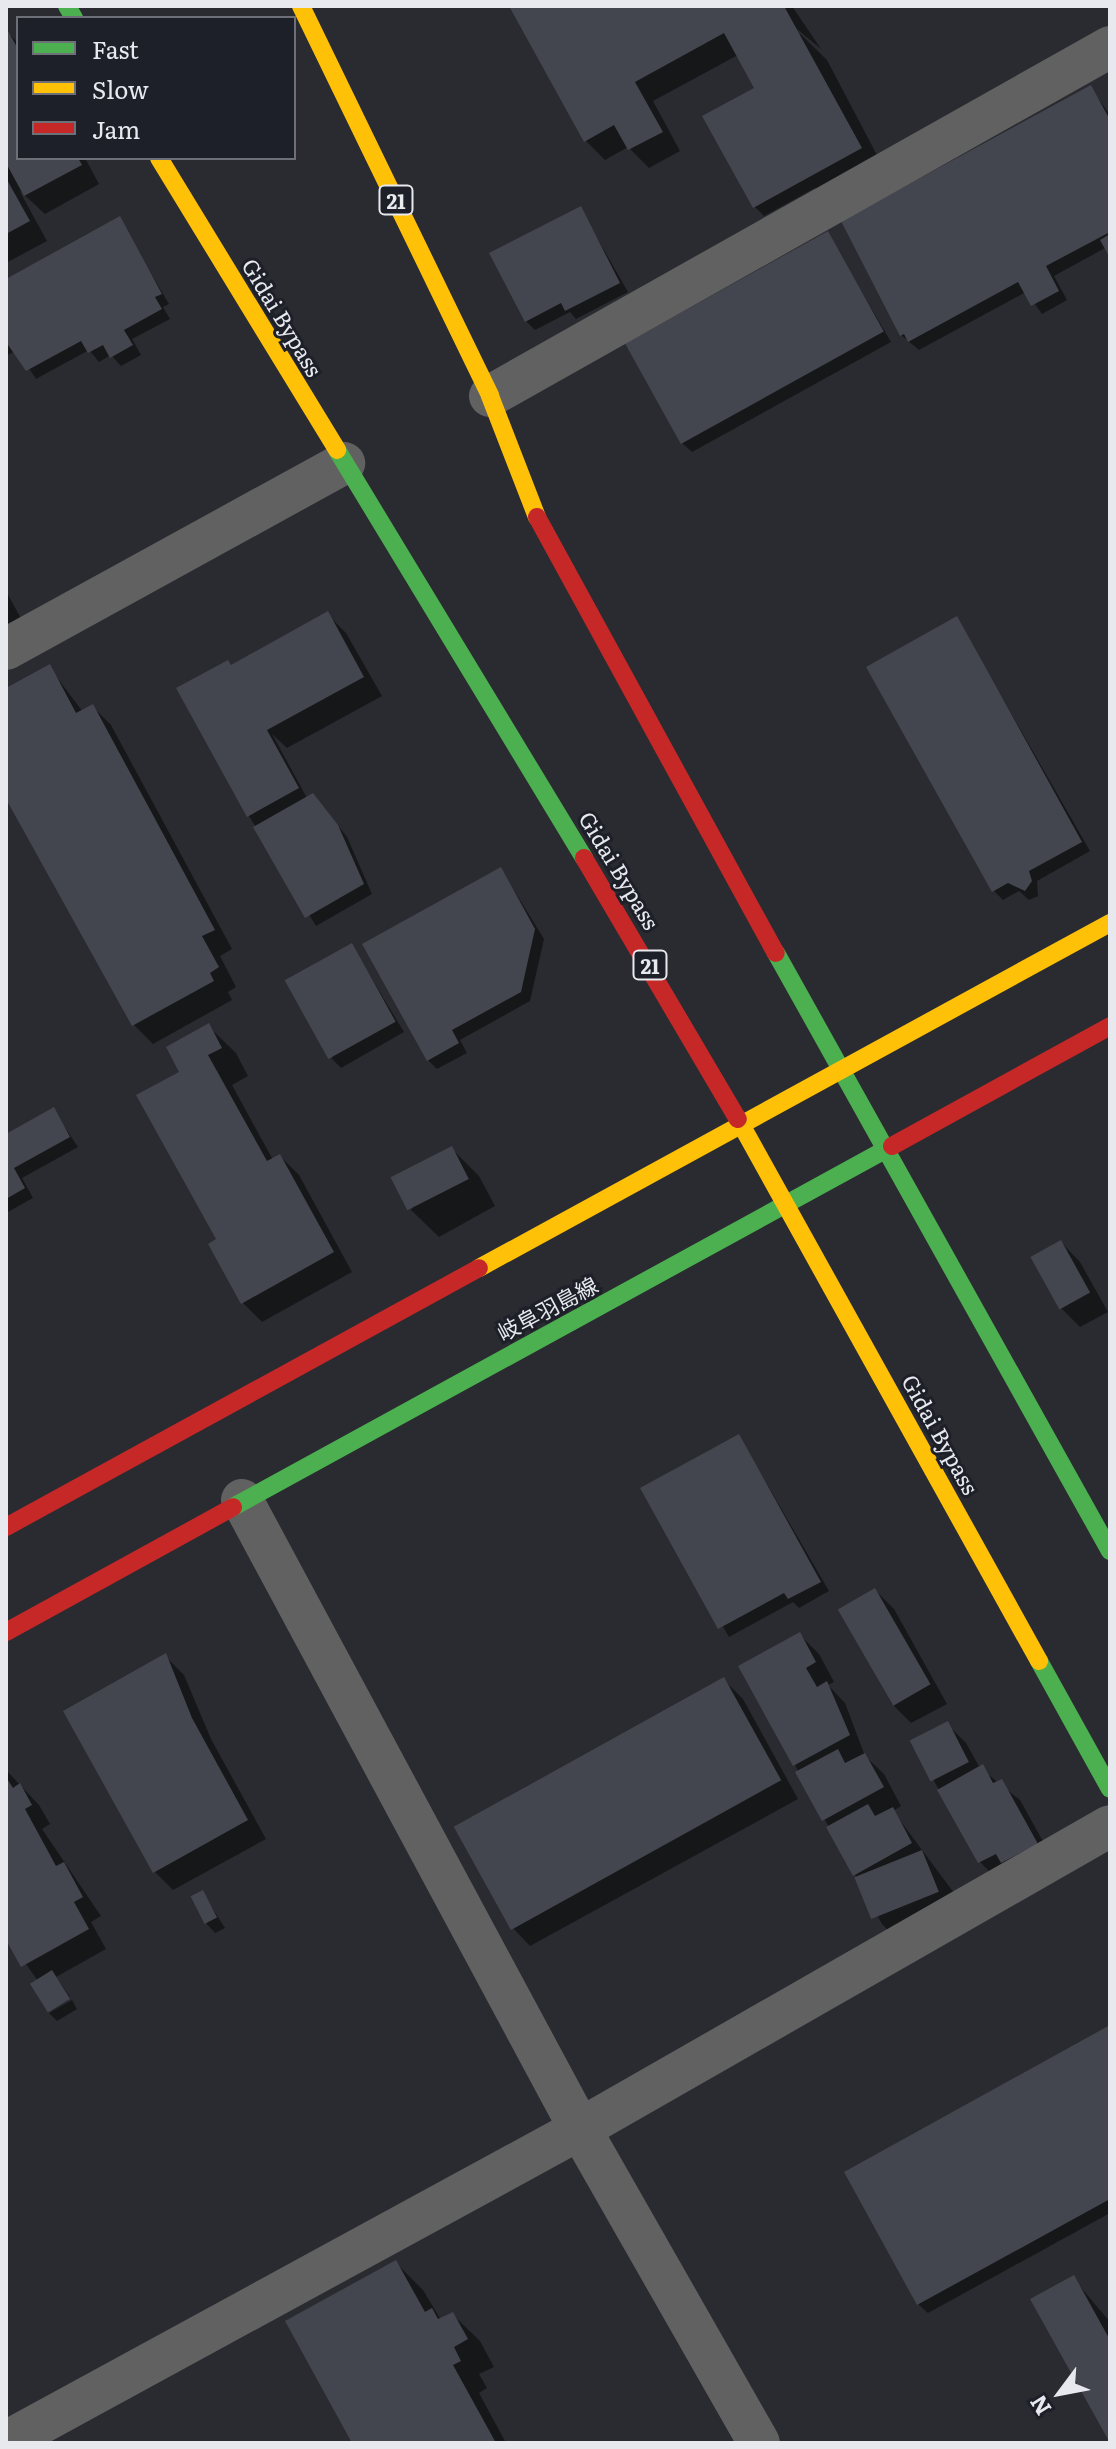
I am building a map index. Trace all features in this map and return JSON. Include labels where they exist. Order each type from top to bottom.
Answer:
[{"type":"main road","name":"21","points":[[301,6],[490,396],[547,542],[889,1149],[1110,1551]]},
{"type":"main road","name":"Gidai Bypass","points":[[160,160],[681,1017],[1110,1789]]},
{"type":"main road","points":[[6,1527],[1110,923]]},
{"type":"main road","name":"岐阜羽島線","points":[[6,1632],[242,1500],[788,1206],[1110,1026]]},
{"type":"street","points":[[490,396],[1110,47]]},
{"type":"street","points":[[6,649],[344,463]]},
{"type":"street","points":[[242,1500],[580,2129],[759,2443]]},
{"type":"street","points":[[6,2442],[580,2129],[1110,1826]]},
{"type":"building","points":[[509,6],[784,6],[862,148],[753,208],[702,116],[754,88],[724,33],[635,82],[663,132],[628,150],[614,125],[584,142]]},
{"type":"building","points":[[8,31],[16,45],[16,160],[79,160],[82,165],[24,196],[6,163]]},
{"type":"building","points":[[1091,85],[1110,120],[1110,232],[1046,266],[1059,291],[1031,306],[1018,282],[908,342],[904,334],[900,336],[841,221]]},
{"type":"building","points":[[6,178],[30,221],[6,234]]},
{"type":"building","points":[[581,206],[620,283],[565,311],[561,303],[525,322],[489,253]]},
{"type":"building","points":[[120,216],[162,294],[155,297],[162,309],[124,330],[133,345],[110,358],[103,345],[88,353],[81,341],[26,371],[6,342],[6,279]]},
{"type":"building","points":[[828,231],[884,332],[681,444],[625,343]]},
{"type":"building","points":[[1110,234],[1110,258],[1100,240]]},
{"type":"building","points":[[328,611],[364,677],[267,730],[299,788],[247,817],[176,688],[228,660],[231,665]]},
{"type":"building","points":[[957,616],[1082,842],[1029,871],[1032,881],[1025,891],[1008,883],[992,892],[866,667]]},
{"type":"building","points":[[50,664],[76,713],[93,704],[215,930],[202,936],[219,967],[210,973],[214,981],[132,1026],[6,799],[6,688]]},
{"type":"building","points":[[313,793],[338,825],[364,884],[305,918],[253,827]]},
{"type":"building","points":[[501,867],[535,929],[521,992],[452,1030],[459,1043],[427,1061],[362,944]]},
{"type":"building","points":[[352,943],[396,1022],[328,1059],[285,980]]},
{"type":"building","points":[[209,1023],[222,1048],[208,1055],[267,1161],[280,1154],[334,1252],[241,1304],[208,1244],[216,1239],[136,1095],[179,1072],[166,1047]]},
{"type":"building","points":[[54,1107],[70,1137],[14,1168],[25,1188],[6,1199],[6,1134]]},
{"type":"building","points":[[452,1146],[469,1179],[407,1210],[391,1177]]},
{"type":"building","points":[[1061,1240],[1090,1292],[1059,1309],[1030,1257]]},
{"type":"building","points":[[739,1434],[821,1582],[788,1599],[784,1593],[718,1629],[640,1488]]},
{"type":"building","points":[[875,1588],[931,1684],[893,1706],[838,1610]]},
{"type":"building","points":[[800,1632],[816,1662],[806,1668],[817,1687],[827,1681],[850,1735],[793,1766],[738,1666]]},
{"type":"building","points":[[166,1653],[192,1718],[248,1820],[153,1873],[63,1711]]},
{"type":"building","points":[[724,1677],[781,1780],[511,1930],[454,1827]]},
{"type":"building","points":[[948,1721],[969,1762],[931,1782],[910,1741]]},
{"type":"building","points":[[838,1749],[845,1763],[865,1753],[884,1787],[822,1821],[795,1772]]},
{"type":"building","points":[[983,1764],[993,1783],[1002,1779],[1038,1844],[1001,1863],[996,1854],[978,1863],[937,1790]]},
{"type":"building","points":[[6,1777],[13,1788],[20,1783],[32,1805],[25,1809],[56,1866],[64,1862],[83,1897],[74,1902],[89,1929],[21,1967],[6,1940]]},
{"type":"building","points":[[868,1804],[875,1816],[893,1807],[912,1843],[853,1876],[826,1827]]},
{"type":"building","points":[[922,1850],[939,1892],[871,1919],[854,1877]]},
{"type":"building","points":[[203,1890],[217,1918],[205,1924],[191,1896]]},
{"type":"building","points":[[52,1970],[70,1999],[48,2013],[30,1984]]},
{"type":"building","points":[[1110,2025],[1110,2199],[917,2305],[844,2172]]},
{"type":"building","points":[[396,2260],[425,2312],[432,2308],[438,2319],[453,2312],[468,2339],[454,2347],[461,2361],[453,2365],[496,2443],[352,2443],[285,2321]]},
{"type":"building","points":[[1074,2275],[1110,2340],[1110,2443],[1030,2299]]},
{"type":"traffic: fast","points":[[67,6],[73,16]]},
{"type":"traffic: fast","points":[[337,450],[584,858]]},
{"type":"traffic: fast","points":[[776,953],[1110,1551]]},
{"type":"traffic: fast","points":[[233,1507],[892,1146]]},
{"type":"traffic: fast","points":[[1039,1661],[1110,1789]]},
{"type":"traffic: slow","points":[[301,6],[490,396],[537,517]]},
{"type":"traffic: slow","points":[[160,160],[337,450]]},
{"type":"traffic: slow","points":[[479,1268],[1110,923]]},
{"type":"traffic: slow","points":[[738,1119],[1039,1661]]},
{"type":"traffic: jam","points":[[537,517],[776,953]]},
{"type":"traffic: jam","points":[[584,858],[738,1119]]},
{"type":"traffic: jam","points":[[892,1146],[1110,1026]]},
{"type":"traffic: jam","points":[[6,1527],[479,1268]]},
{"type":"traffic: jam","points":[[6,1632],[233,1507]]}]
